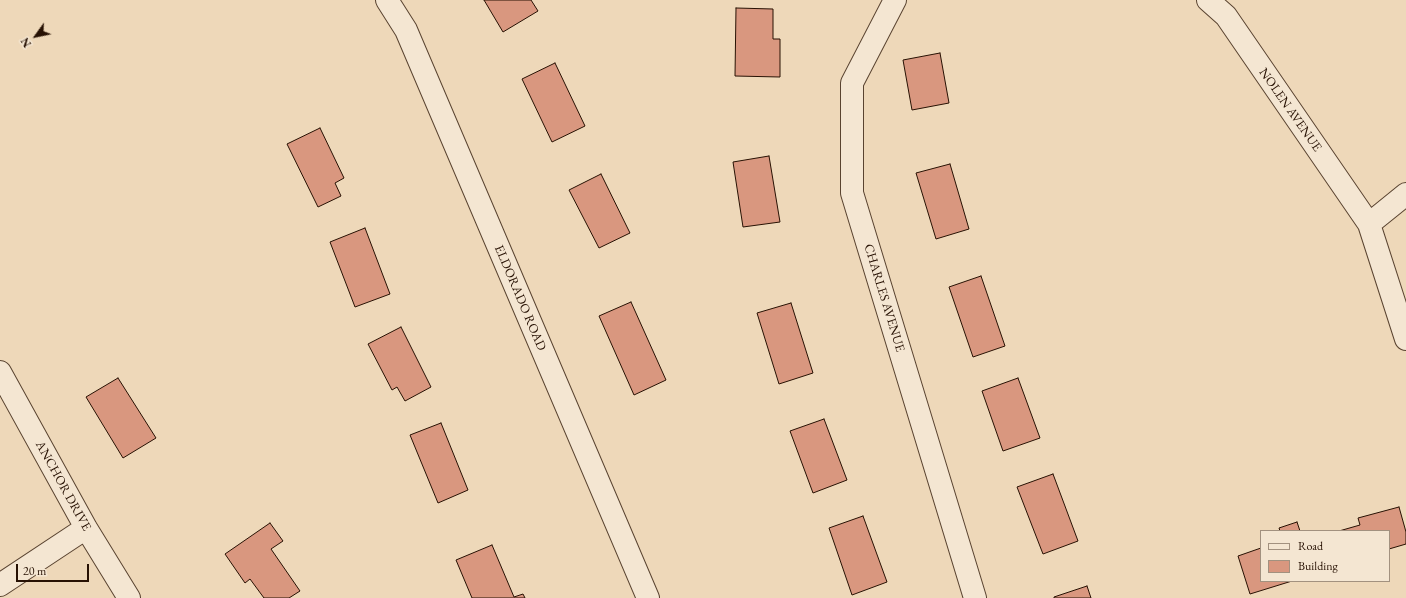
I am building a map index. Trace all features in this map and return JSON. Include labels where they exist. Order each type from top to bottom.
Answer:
[{"type":"street","name":"ELDORADO ROAD","points":[[387,0],[406,30],[648,598]]},
{"type":"street","name":"CHARLES AVENUE","points":[[895,0],[852,83],[852,193],[975,598]]},
{"type":"street","name":"NOLEN AVENUE","points":[[1208,0],[1226,16],[1369,224],[1406,339]]},
{"type":"street","points":[[1369,224],[1406,194]]},
{"type":"street","name":"ANCHOR DRIVE","points":[[0,372],[86,528],[129,598]]},
{"type":"street","points":[[0,585],[86,528]]},
{"type":"building","points":[[484,0],[531,0],[538,11],[503,32]]},
{"type":"building","points":[[736,8],[773,9],[773,39],[780,39],[780,77],[735,76]]},
{"type":"building","points":[[940,53],[949,103],[912,110],[903,60]]},
{"type":"building","points":[[555,63],[585,126],[552,142],[522,79]]},
{"type":"building","points":[[320,128],[344,178],[335,183],[341,196],[318,207],[287,144]]},
{"type":"building","points":[[769,156],[780,222],[743,227],[733,162]]},
{"type":"building","points":[[950,164],[969,229],[936,239],[916,173]]},
{"type":"building","points":[[601,174],[630,233],[599,248],[569,190]]},
{"type":"building","points":[[365,228],[390,294],[355,307],[330,242]]},
{"type":"building","points":[[981,276],[1005,346],[973,357],[949,287]]},
{"type":"building","points":[[631,302],[666,380],[634,395],[599,316]]},
{"type":"building","points":[[791,303],[813,373],[779,384],[757,313]]},
{"type":"building","points":[[401,327],[431,387],[405,401],[397,387],[392,390],[368,344]]},
{"type":"building","points":[[118,378],[156,438],[123,458],[86,397]]},
{"type":"building","points":[[1018,378],[1040,438],[1003,451],[982,391]]},
{"type":"building","points":[[824,419],[847,480],[813,493],[790,431]]},
{"type":"building","points":[[441,423],[468,490],[438,503],[410,435]]},
{"type":"building","points":[[1053,474],[1078,541],[1043,554],[1017,487]]},
{"type":"building","points":[[1399,507],[1406,532],[1406,544],[1390,549],[1390,530],[1342,530],[1360,525],[1358,518]]},
{"type":"building","points":[[863,516],[887,582],[852,595],[829,528]]},
{"type":"building","points":[[1297,522],[1300,530],[1280,530],[1279,528]]},
{"type":"building","points":[[270,523],[283,541],[271,549],[300,591],[289,598],[264,598],[250,579],[245,583],[225,554]]},
{"type":"building","points":[[492,545],[514,597],[523,594],[525,598],[472,598],[456,560]]},
{"type":"building","points":[[1260,548],[1260,582],[1289,582],[1250,594],[1238,556]]},
{"type":"building","points":[[1087,586],[1091,598],[1054,598],[1054,597]]}]
